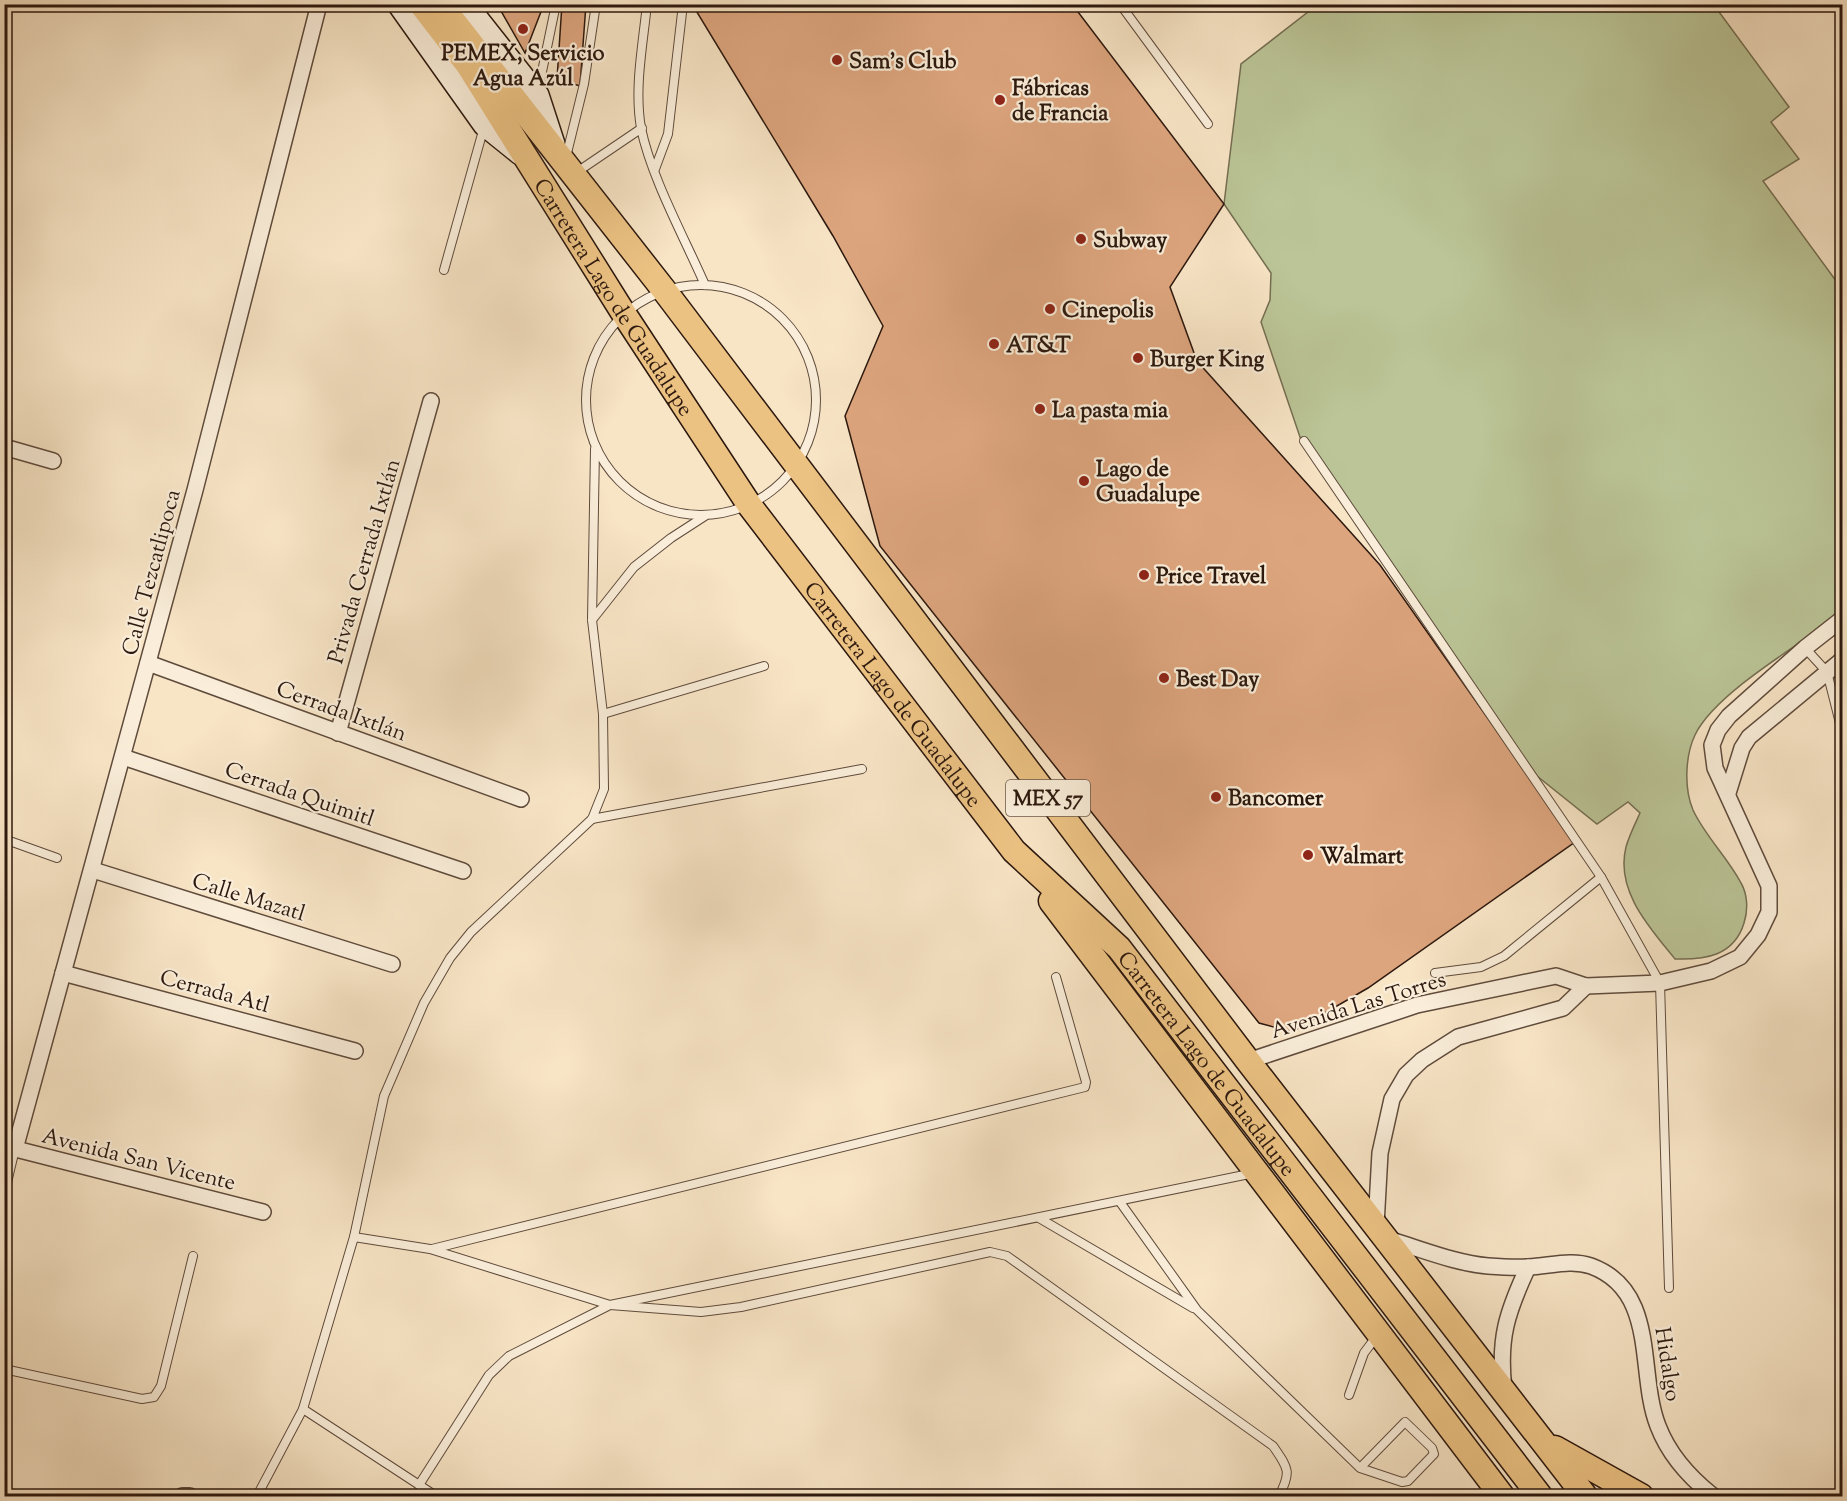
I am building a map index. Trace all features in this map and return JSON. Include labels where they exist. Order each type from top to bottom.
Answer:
[{"type":"main road","points":[[429,7],[565,162]]},
{"type":"main road","points":[[429,7],[534,166]]},
{"type":"main road","name":"Carretera Lago de Guadalupe","points":[[565,162],[1248,1061],[1545,1442],[1585,1497]]},
{"type":"main road","name":"Carretera Lago de Guadalupe","points":[[534,166],[624,314],[750,506],[1014,851],[1119,948],[1540,1497]]},
{"type":"main road","points":[[1014,851],[1502,1497]]},
{"type":"main road","points":[[1545,1442],[1641,1497]]},
{"type":"street","name":"Calle Tezcatlipoca","points":[[10,1148],[93,870],[195,490],[319,4]]},
{"type":"street","name":"Carretera Lago de Guadalupe","points":[[398,4],[484,125],[534,166]]},
{"type":"street","name":"Carretera Lago de Guadalupe","points":[[466,4],[538,95],[565,162]]},
{"type":"street","name":"Privada Cerrada Ixtlán","points":[[338,732],[431,401]]},
{"type":"street","points":[[4,447],[53,460]]},
{"type":"street","name":"Avenida Las Torres","points":[[1248,1061],[1417,1005],[1556,976],[1586,986],[1660,983],[1711,971],[1740,957],[1758,935],[1769,912],[1769,886],[1715,768],[1712,745],[1718,730],[1729,716],[1805,648],[1842,619]]},
{"type":"street","points":[[1728,793],[1739,757],[1749,737],[1842,660]]},
{"type":"street","name":"Cerrada Ixtlán","points":[[148,663],[521,799]]},
{"type":"street","name":"Cerrada Quimitl","points":[[123,757],[463,871]]},
{"type":"street","name":"Calle Mazatl","points":[[93,870],[392,964]]},
{"type":"street","name":"Cerrada Atl","points":[[63,973],[355,1051]]},
{"type":"street","points":[[1382,1232],[1380,1154],[1392,1099],[1406,1075],[1422,1060],[1458,1037],[1563,1008],[1586,986]]},
{"type":"street","name":"Avenida San Vicente","points":[[10,1148],[263,1212]]},
{"type":"street","name":"Hidalgo","points":[[1382,1232],[1485,1266],[1528,1268],[1567,1262],[1591,1266],[1611,1278],[1626,1293],[1638,1315],[1642,1329],[1651,1405],[1658,1426],[1682,1468],[1713,1497]]},
{"type":"street","points":[[1504,1392],[1500,1358],[1503,1331],[1511,1305],[1528,1268]]},
{"type":"street","points":[[182,1497],[190,1496]]},
{"type":"lane","points":[[538,95],[556,4]]},
{"type":"lane","points":[[565,162],[584,84],[596,4]]},
{"type":"lane","points":[[647,4],[639,98],[642,128],[655,169],[705,285]]},
{"type":"lane","points":[[655,169],[668,134],[683,4]]},
{"type":"lane","points":[[1120,4],[1208,124]]},
{"type":"lane","points":[[444,270],[484,125]]},
{"type":"lane","points":[[565,162],[642,128]]},
{"type":"lane","points":[[257,1497],[303,1409],[354,1237],[384,1096],[424,1003],[450,958],[471,932],[591,819],[604,789],[603,714],[592,620],[595,449],[585,405],[591,360],[624,314],[638,303],[664,290],[705,285],[745,293],[780,316],[804,349],[816,388],[813,429],[796,467],[776,489],[750,506],[705,516],[671,538],[634,567],[592,620]]},
{"type":"lane","points":[[1304,441],[1600,877],[1660,983],[1669,1288]]},
{"type":"lane","points":[[595,449],[622,485],[661,509],[705,516]]},
{"type":"lane","points":[[1805,648],[1827,672],[1842,731]]},
{"type":"lane","points":[[603,714],[764,666]]},
{"type":"lane","points":[[591,819],[862,770]]},
{"type":"lane","points":[[4,839],[57,858]]},
{"type":"lane","points":[[1435,973],[1481,967],[1504,956],[1600,877]]},
{"type":"lane","points":[[430,1249],[1085,1087],[1086,1082],[1056,977]]},
{"type":"lane","points":[[4,1194],[10,1148]]},
{"type":"lane","points":[[419,1485],[489,1375],[509,1356],[610,1305],[1257,1173]]},
{"type":"lane","points":[[1120,1202],[1197,1310],[1360,1468],[1402,1482],[1408,1481],[1434,1454],[1425,1440],[1405,1422],[1399,1425],[1360,1468]]},
{"type":"lane","points":[[1039,1218],[1197,1310]]},
{"type":"lane","points":[[354,1237],[430,1249],[610,1305],[701,1312],[721,1310],[990,1252],[1007,1256],[1273,1446],[1288,1468],[1287,1481],[1279,1497]]},
{"type":"lane","points":[[4,1369],[142,1399],[154,1397],[161,1386],[193,1256]]},
{"type":"lane","points":[[1349,1395],[1364,1353],[1379,1334]]},
{"type":"lane","points":[[303,1409],[436,1497]]},
{"type":"green space","points":[[1317,5],[1714,5],[1789,107],[1771,122],[1799,159],[1763,181],[1842,289],[1842,614],[1761,670],[1721,702],[1705,719],[1692,743],[1687,783],[1690,802],[1704,829],[1736,874],[1746,898],[1747,908],[1739,934],[1733,943],[1717,954],[1675,959],[1665,947],[1637,908],[1626,879],[1624,863],[1626,847],[1640,813],[1628,802],[1597,824],[1537,776],[1302,443],[1261,322],[1270,300],[1271,273],[1224,204],[1241,64]]},
{"type":"building","name":"PEMEX, Servicio Agua Azúl","points":[[497,4],[544,4],[525,53]]},
{"type":"building","points":[[562,4],[586,4],[580,86],[557,79]]},
{"type":"building","name":"Lago de Guadalupe","points":[[692,4],[1072,4],[1224,204],[1170,287],[1197,361],[1380,565],[1575,842],[1368,988],[1292,1032],[1259,1023],[880,546],[845,416],[883,326],[833,236]]},
{"type":"place","name":"PEMEX, Servicio Agua Azúl","points":[[523,29]]},
{"type":"place","name":"Sam's Club","points":[[837,60]]},
{"type":"place","name":"Fábricas de Francia","points":[[1000,100]]},
{"type":"place","name":"Subway","points":[[1081,239]]},
{"type":"place","name":"Cinepolis","points":[[1050,309]]},
{"type":"place","name":"AT&T","points":[[994,344]]},
{"type":"place","name":"Burger King","points":[[1138,358]]},
{"type":"place","name":"La pasta mia","points":[[1040,409]]},
{"type":"place","name":"Lago de Guadalupe","points":[[1084,481]]},
{"type":"place","name":"Price Travel","points":[[1144,575]]},
{"type":"place","name":"Best Day","points":[[1164,678]]},
{"type":"place","name":"Bancomer","points":[[1216,797]]},
{"type":"place","name":"Walmart","points":[[1308,855]]}]
